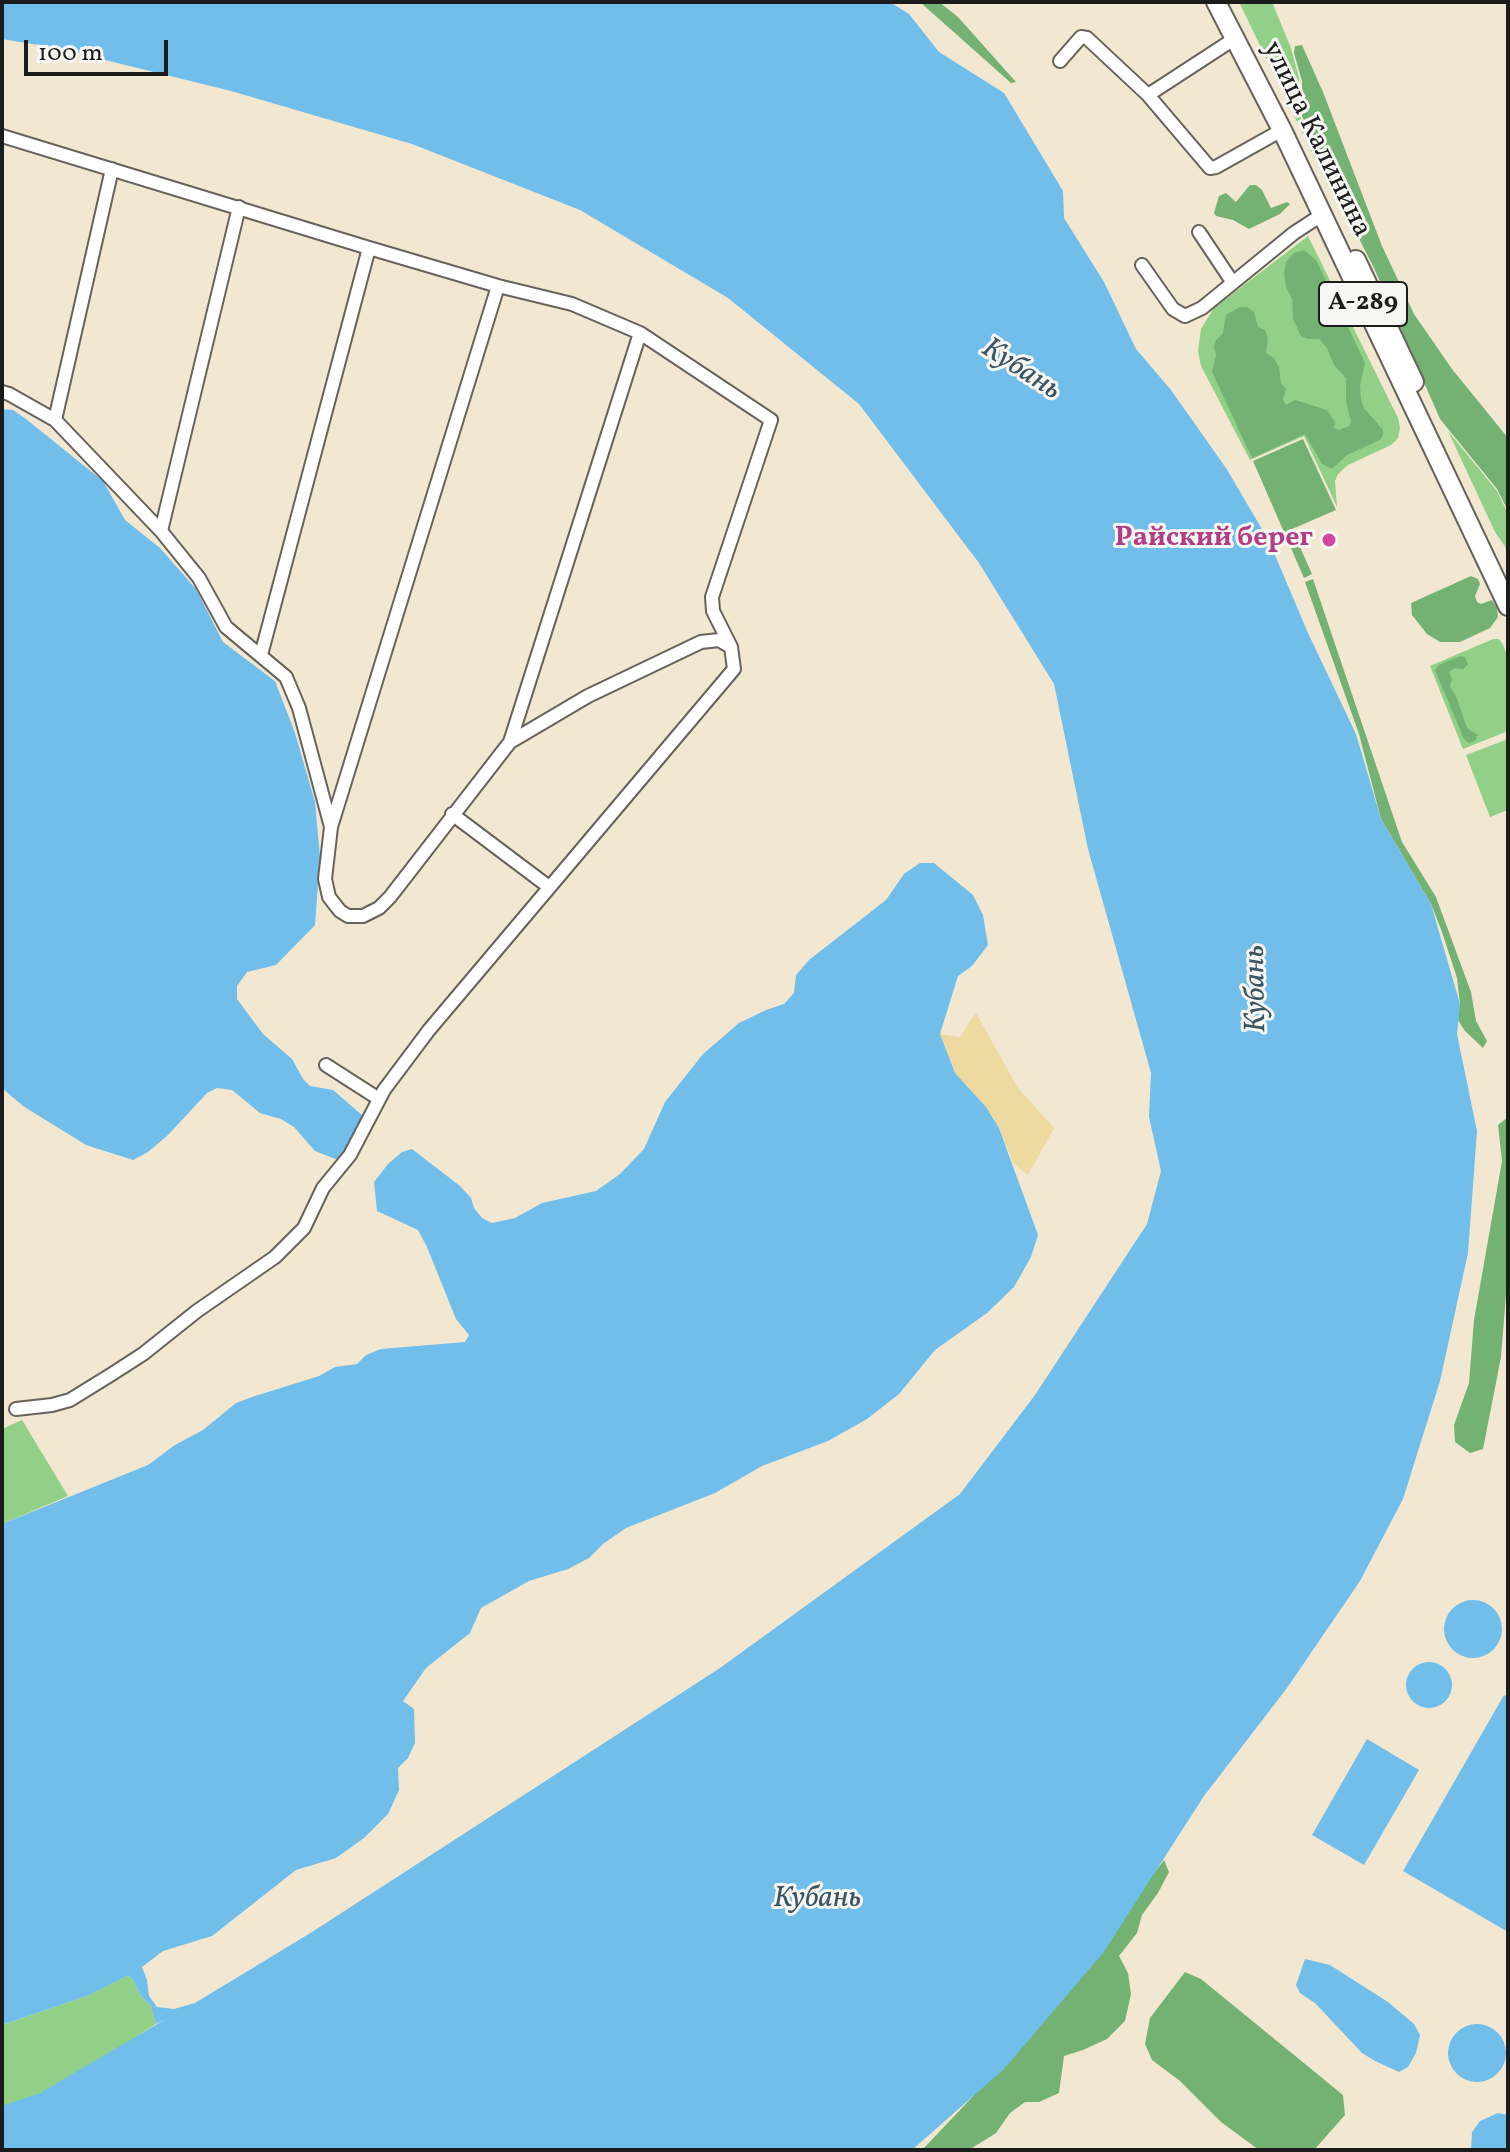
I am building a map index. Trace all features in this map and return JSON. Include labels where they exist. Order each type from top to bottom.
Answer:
[{"type":"highway","name":"улица Калинина","points":[[1216,2],[1282,130],[1320,216],[1508,606]]},
{"type":"highway","name":"улица Калинина","points":[[1230,2],[1508,579]]},
{"type":"street","points":[[1060,61],[1081,37],[1087,38],[1148,95],[1210,168],[1282,130]]},
{"type":"street","points":[[1148,95],[1234,39]]},
{"type":"street","points":[[2,136],[369,248],[572,304],[640,333],[771,420],[712,597],[713,611],[731,647],[734,669],[429,1030],[379,1099],[350,1155],[323,1188],[308,1224],[275,1257],[197,1311],[143,1354],[70,1400],[16,1409]]},
{"type":"street","points":[[55,420],[112,169]]},
{"type":"street","points":[[161,531],[239,207]]},
{"type":"street","points":[[1142,265],[1179,315],[1185,316],[1202,308],[1294,233],[1320,216]]},
{"type":"street","points":[[1199,232],[1233,283]]},
{"type":"street","points":[[261,655],[369,248]]},
{"type":"street","points":[[498,286],[331,827],[325,879],[329,897],[348,916],[363,916],[379,908],[510,742],[588,696],[701,642],[719,640],[731,647]]},
{"type":"street","points":[[510,742],[640,333]]},
{"type":"street","points":[[2,392],[55,420],[161,531],[199,578],[226,627],[280,670],[290,684],[299,708],[331,827]]},
{"type":"street","points":[[452,814],[549,887]]},
{"type":"street","points":[[326,1065],[379,1099]]},
{"type":"green space","points":[[920,2],[939,2],[958,17],[1016,82],[1011,83]]},
{"type":"green space","points":[[1239,2],[1272,2],[1291,48],[1299,78],[1300,116],[1330,175],[1335,200]]},
{"type":"green space","points":[[1302,45],[1382,246],[1414,314],[1452,369],[1508,438],[1508,511],[1497,489],[1440,419],[1374,268],[1349,219],[1332,174],[1310,136],[1302,116],[1302,81],[1294,53],[1295,46]]},
{"type":"green space","points":[[1250,185],[1262,190],[1271,208],[1287,202],[1290,204],[1280,214],[1249,229],[1233,220],[1216,216],[1214,213],[1219,196],[1226,193],[1236,202]]},
{"type":"green space","points":[[1308,236],[1398,418],[1400,428],[1398,438],[1391,445],[1348,465],[1338,474],[1335,481],[1337,507],[1304,436],[1250,460],[1201,366],[1198,351],[1201,329],[1214,308]]},
{"type":"green space","points":[[1304,250],[1316,260],[1365,363],[1360,385],[1361,400],[1383,430],[1380,440],[1347,455],[1332,469],[1322,464],[1305,434],[1252,458],[1212,372],[1216,355],[1214,347],[1223,333],[1226,315],[1240,307],[1247,307],[1254,312],[1258,327],[1265,330],[1268,338],[1266,353],[1274,358],[1279,367],[1281,384],[1286,388],[1283,400],[1286,405],[1295,400],[1327,410],[1335,422],[1334,428],[1339,430],[1349,426],[1346,378],[1334,365],[1327,348],[1319,339],[1301,336],[1293,319],[1292,299],[1284,272],[1286,262],[1294,253]]},
{"type":"green space","points":[[1448,431],[1497,491],[1508,514],[1508,551],[1495,532]]},
{"type":"green space","points":[[1303,439],[1336,510],[1292,529],[1312,574],[1304,578],[1253,461]]},
{"type":"green space","points":[[1471,576],[1478,579],[1480,584],[1475,596],[1477,602],[1481,604],[1492,600],[1498,617],[1490,628],[1460,642],[1440,642],[1427,634],[1412,615],[1411,603]]},
{"type":"green space","points":[[1313,579],[1402,842],[1436,897],[1471,992],[1476,1021],[1487,1041],[1483,1048],[1465,1031],[1456,1017],[1460,1004],[1457,978],[1442,932],[1431,904],[1381,819],[1359,734],[1305,582]]},
{"type":"green space","points":[[1499,639],[1508,657],[1508,731],[1463,749],[1430,666]]},
{"type":"green space","points":[[1460,656],[1465,657],[1468,664],[1463,669],[1455,668],[1449,672],[1452,679],[1450,686],[1467,728],[1478,735],[1475,741],[1469,743],[1464,739],[1435,670],[1439,665]]},
{"type":"green space","points":[[1508,739],[1508,810],[1490,817],[1466,755]]},
{"type":"green space","points":[[1508,1117],[1508,1270],[1501,1357],[1483,1449],[1470,1453],[1455,1442],[1454,1425],[1469,1383],[1474,1320],[1502,1161],[1498,1125]]},
{"type":"green space","points":[[22,1420],[68,1496],[2,1524],[2,1429]]},
{"type":"green space","points":[[1164,1860],[1169,1872],[1142,1915],[1137,1933],[1119,1956],[1128,1973],[1131,1994],[1125,2021],[1107,2039],[1064,2056],[1059,2093],[1039,2102],[1025,2102],[1010,2113],[996,2133],[969,2150],[922,2150],[978,2091],[1072,1980]]},
{"type":"green space","points":[[1185,1972],[1201,1979],[1343,2095],[1345,2115],[1314,2150],[1259,2150],[1221,2122],[1180,2081],[1152,2060],[1145,2044],[1150,2018]]},
{"type":"green space","points":[[127,1976],[132,1978],[141,1996],[151,2006],[156,2024],[68,2080],[2,2111],[2,2025],[87,1996]]},
{"type":"sand","points":[[976,1013],[1018,1088],[1054,1128],[1028,1175],[1014,1164],[999,1128],[986,1107],[955,1073],[940,1034],[960,1037]]},
{"type":"water","name":"Кубань","points":[[2,2],[890,2],[909,14],[939,52],[1004,93],[1063,191],[1064,218],[1104,282],[1136,349],[1171,390],[1226,468],[1269,541],[1356,734],[1381,819],[1431,904],[1460,1004],[1457,1034],[1477,1131],[1468,1253],[1440,1381],[1403,1499],[1360,1581],[1287,1688],[1204,1796],[1103,1953],[1004,2069],[912,2150],[2,2150],[2,2106],[40,2093],[166,2019],[156,2024],[151,2006],[141,1996],[132,1978],[127,1976],[87,1996],[2,2025],[2,1524],[148,1465],[203,1430],[236,1403],[319,1376],[335,1367],[357,1364],[366,1355],[381,1349],[465,1342],[469,1335],[456,1319],[418,1230],[377,1211],[374,1182],[402,1152],[412,1149],[460,1186],[482,1218],[492,1223],[515,1218],[542,1203],[596,1191],[620,1174],[644,1149],[665,1102],[703,1054],[739,1023],[784,1004],[794,993],[796,975],[809,960],[886,900],[904,874],[920,863],[934,863],[973,895],[983,915],[988,945],[972,966],[958,976],[940,1034],[955,1073],[986,1107],[999,1128],[1038,1235],[1031,1257],[1014,1287],[987,1313],[935,1350],[899,1394],[867,1419],[828,1441],[762,1466],[715,1493],[626,1528],[589,1558],[568,1569],[529,1581],[481,1608],[470,1633],[426,1668],[403,1701],[414,1709],[415,1743],[408,1758],[398,1768],[399,1790],[388,1814],[364,1838],[336,1858],[296,1870],[212,1936],[163,1951],[142,1967],[149,1996],[157,2007],[174,2009],[195,2003],[312,1932],[720,1668],[960,1494],[1035,1395],[1147,1224],[1161,1171],[1149,1117],[1151,1073],[1088,849],[1054,684],[979,563],[859,404],[728,298],[580,210],[412,144],[231,91],[56,48],[2,39]]},
{"type":"water","points":[[2,409],[13,410],[26,419],[103,481],[125,520],[160,548],[196,589],[223,642],[275,681],[295,733],[315,802],[320,857],[315,925],[276,965],[247,972],[237,986],[237,999],[263,1034],[292,1059],[310,1086],[333,1090],[362,1115],[362,1126],[338,1160],[315,1151],[294,1127],[281,1119],[260,1113],[232,1090],[217,1088],[207,1093],[168,1135],[133,1160],[86,1145],[23,1106],[2,1088]]},
{"type":"water","points":[[1473,1600],[1494,1608],[1502,1629],[1494,1650],[1473,1658],[1452,1650],[1444,1629],[1452,1608]]},
{"type":"water","points":[[1429,1662],[1445,1669],[1452,1685],[1445,1701],[1429,1708],[1413,1701],[1406,1685],[1413,1669]]},
{"type":"water","points":[[1504,1695],[1508,1697],[1508,1932],[1403,1871]]},
{"type":"water","points":[[1367,1739],[1419,1770],[1364,1865],[1312,1835]]},
{"type":"water","points":[[1305,1959],[1330,1965],[1388,2002],[1414,2024],[1420,2035],[1416,2053],[1408,2067],[1399,2072],[1362,2053],[1315,2003],[1300,1993],[1296,1985]]},
{"type":"water","points":[[1477,2024],[1498,2032],[1506,2053],[1498,2074],[1477,2082],[1456,2074],[1448,2053],[1456,2032]]},
{"type":"water","points":[[1498,2113],[1508,2115],[1508,2150],[1471,2150],[1472,2132],[1480,2121]]},
{"type":"place","name":"Райский берег","points":[[1329,540]]}]
